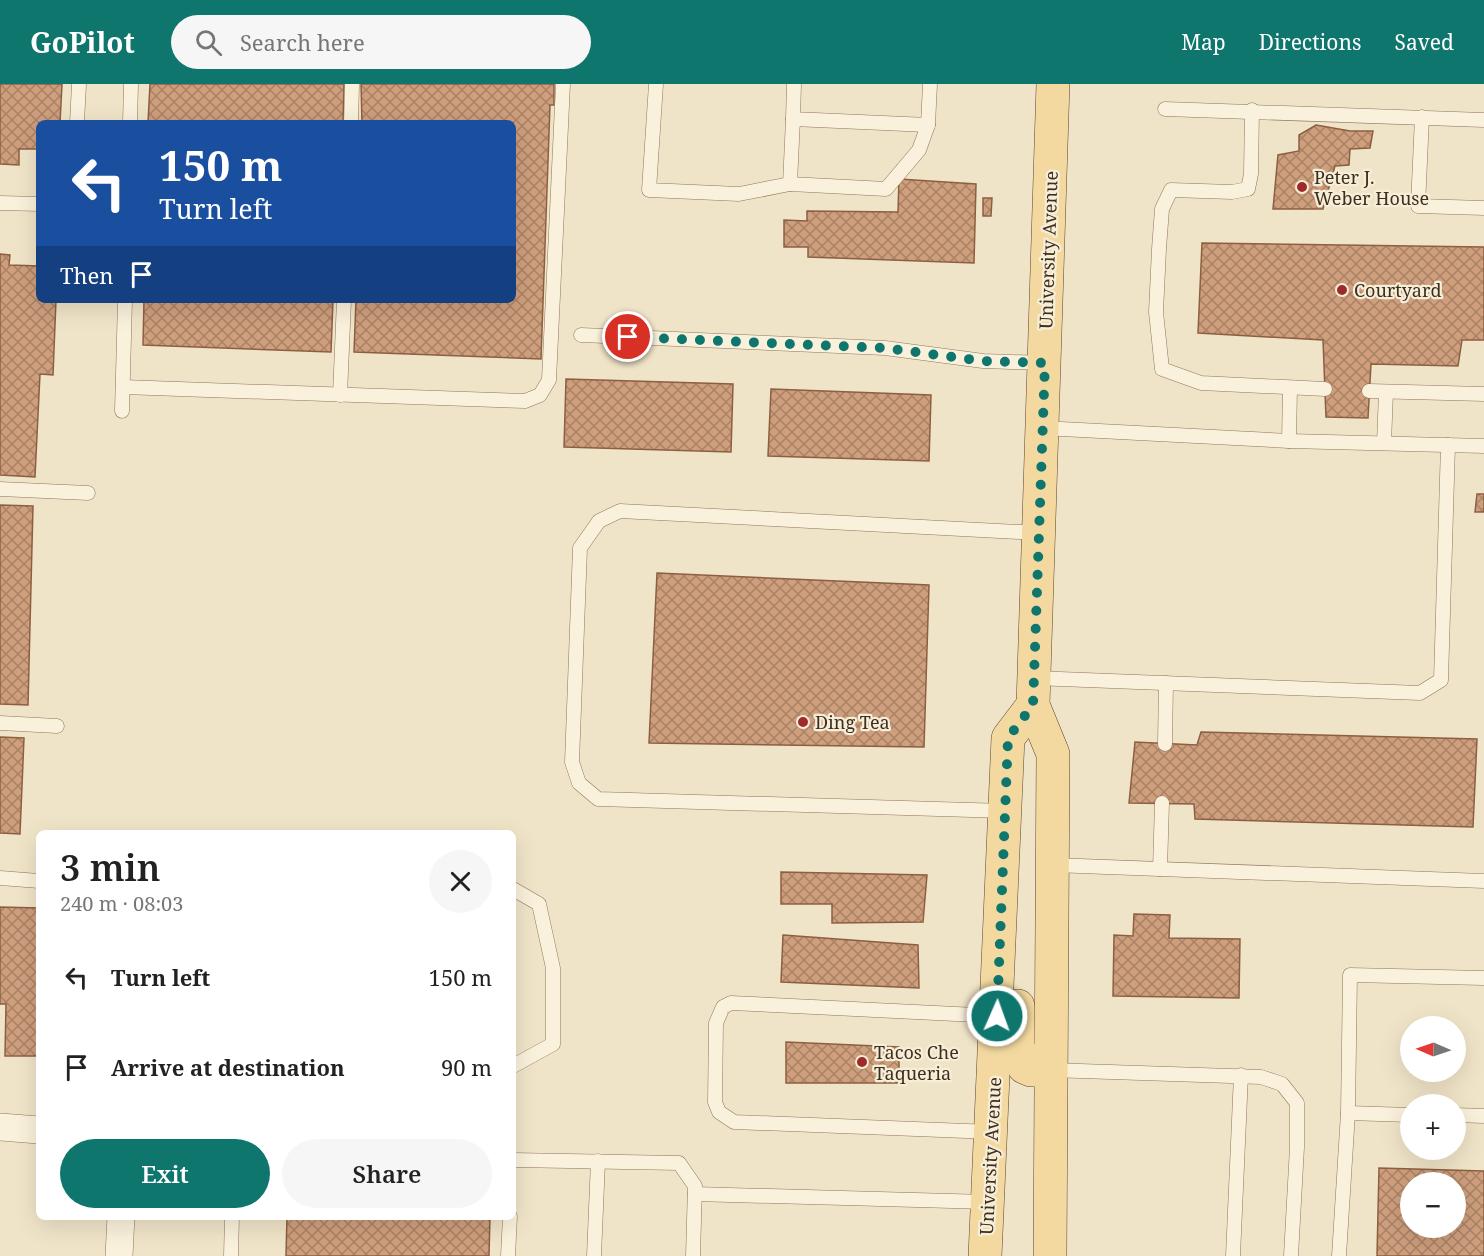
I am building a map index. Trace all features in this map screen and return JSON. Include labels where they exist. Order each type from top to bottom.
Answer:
[{"type":"main road","name":"University Avenue","points":[[1050,1256],[1050,922],[1053,865],[1053,754],[1034,691],[1053,84]]},
{"type":"main road","name":"University Avenue","points":[[985,1256],[1008,738],[1034,691]]},
{"type":"main road","points":[[1005,824],[1019,895],[1018,1045],[1024,1067],[1031,1070],[1050,1070]]},
{"type":"street","points":[[0,1127],[36,1130]]},
{"type":"street","points":[[119,1256],[121,1220]]},
{"type":"lane","points":[[77,120],[78,84]]},
{"type":"lane","points":[[130,120],[132,84]]},
{"type":"lane","points":[[351,120],[352,84]]},
{"type":"lane","points":[[123,387],[525,401],[540,395],[549,380],[563,84]]},
{"type":"lane","points":[[656,84],[649,190],[739,194],[790,184],[886,189],[919,150],[928,125],[930,84]]},
{"type":"lane","points":[[790,184],[794,84]]},
{"type":"lane","points":[[1165,109],[1252,110],[1484,120]]},
{"type":"lane","points":[[1252,110],[1251,174],[1248,189],[1232,192],[1171,190],[1162,209],[1156,312],[1162,369],[1201,383],[1325,389]]},
{"type":"lane","points":[[1422,117],[1418,206],[1484,208]]},
{"type":"lane","points":[[793,119],[928,125]]},
{"type":"lane","points":[[0,203],[36,204]]},
{"type":"lane","points":[[122,411],[125,303]]},
{"type":"lane","points":[[340,395],[344,303]]},
{"type":"lane","points":[[581,335],[885,348],[983,361],[1045,363]]},
{"type":"lane","points":[[1289,441],[1290,388]]},
{"type":"lane","points":[[1369,391],[1484,394]]},
{"type":"lane","points":[[1384,443],[1386,392]]},
{"type":"lane","points":[[1042,428],[1289,441],[1484,446]]},
{"type":"lane","points":[[1034,691],[1166,683],[1420,693],[1441,680],[1448,445]]},
{"type":"lane","points":[[0,489],[88,493]]},
{"type":"lane","points":[[1005,824],[598,799],[579,783],[572,762],[580,548],[599,521],[620,512],[1039,533]]},
{"type":"lane","points":[[1165,744],[1166,683]]},
{"type":"lane","points":[[0,723],[57,726]]},
{"type":"lane","points":[[1160,869],[1162,803]]},
{"type":"lane","points":[[1053,865],[1484,881]]},
{"type":"lane","points":[[0,878],[36,881]]},
{"type":"lane","points":[[516,891],[539,904],[553,968],[553,1044],[516,1064]]},
{"type":"lane","points":[[1339,1256],[1348,1113],[1350,975],[1484,978]]},
{"type":"lane","points":[[992,1132],[734,1122],[720,1112],[715,1102],[716,1023],[723,1007],[731,1004],[997,1016]]},
{"type":"lane","points":[[1050,1070],[1262,1077],[1282,1084],[1297,1103],[1291,1256]]},
{"type":"lane","points":[[1233,1256],[1241,1076]]},
{"type":"lane","points":[[1348,1113],[1400,1115]]},
{"type":"lane","points":[[1466,1115],[1484,1116]]},
{"type":"lane","points":[[516,1160],[679,1163],[695,1186],[693,1256]]},
{"type":"lane","points":[[594,1256],[598,1161]]},
{"type":"lane","points":[[695,1194],[988,1202]]},
{"type":"lane","points":[[231,1256],[232,1220]]},
{"type":"lane","points":[[508,1256],[510,1220]]},
{"type":"building","points":[[0,84],[62,84],[60,120],[36,120],[36,149],[19,149],[19,165],[0,164]]},
{"type":"building","points":[[150,84],[344,84],[343,120],[148,120]]},
{"type":"building","points":[[361,84],[554,84],[554,105],[550,105],[541,359],[354,352],[356,303],[516,303],[516,120],[362,120]]},
{"type":"building","name":"Peter J. Weber House","points":[[1316,125],[1350,131],[1373,131],[1370,148],[1350,149],[1349,165],[1335,166],[1323,209],[1273,209],[1278,155],[1299,151],[1299,135]]},
{"type":"building","points":[[899,179],[976,184],[974,263],[808,257],[808,247],[784,247],[784,220],[807,221],[807,211],[898,212]]},
{"type":"building","points":[[983,198],[992,198],[991,216],[983,216]]},
{"type":"building","name":"Courtyard","points":[[1202,243],[1484,247],[1484,340],[1462,340],[1458,366],[1371,364],[1368,418],[1326,417],[1323,340],[1198,333]]},
{"type":"building","points":[[0,254],[10,255],[9,265],[36,266],[36,303],[56,303],[53,375],[40,374],[35,477],[0,475]]},
{"type":"building","points":[[144,303],[333,303],[331,352],[143,345]]},
{"type":"building","points":[[566,379],[733,384],[731,452],[564,447]]},
{"type":"building","points":[[771,389],[931,395],[929,461],[768,456]]},
{"type":"building","points":[[1477,494],[1484,494],[1484,512],[1475,512]]},
{"type":"building","points":[[0,505],[33,506],[28,705],[0,704]]},
{"type":"building","points":[[657,573],[929,585],[924,747],[649,743]]},
{"type":"building","points":[[1201,732],[1477,739],[1473,827],[1195,819],[1194,804],[1129,803],[1135,742],[1197,745]]},
{"type":"building","points":[[0,737],[24,738],[20,834],[0,833]]},
{"type":"building","points":[[781,872],[927,875],[923,922],[832,923],[832,904],[781,904]]},
{"type":"building","points":[[0,907],[36,908],[36,1056],[5,1056],[6,1004],[0,1004]]},
{"type":"building","points":[[1134,914],[1170,915],[1169,938],[1240,939],[1239,998],[1113,996],[1114,935],[1133,936]]},
{"type":"building","points":[[783,935],[918,945],[919,988],[781,982]]},
{"type":"building","points":[[786,1042],[899,1047],[899,1083],[786,1083]]},
{"type":"building","points":[[1379,1168],[1484,1171],[1484,1256],[1377,1256]]},
{"type":"building","points":[[287,1220],[490,1220],[489,1256],[286,1256]]},
{"type":"place","name":"Peter J. Weber House","points":[[1302,187]]},
{"type":"place","name":"Courtyard","points":[[1342,290]]},
{"type":"place","name":"Ding Tea","points":[[803,722]]},
{"type":"place","name":"Tacos Che Taqueria","points":[[862,1062]]},
{"type":"route","points":[[628,337],[885,348],[983,361],[1045,363],[1033,705],[1008,738],[997,1016]]}]
